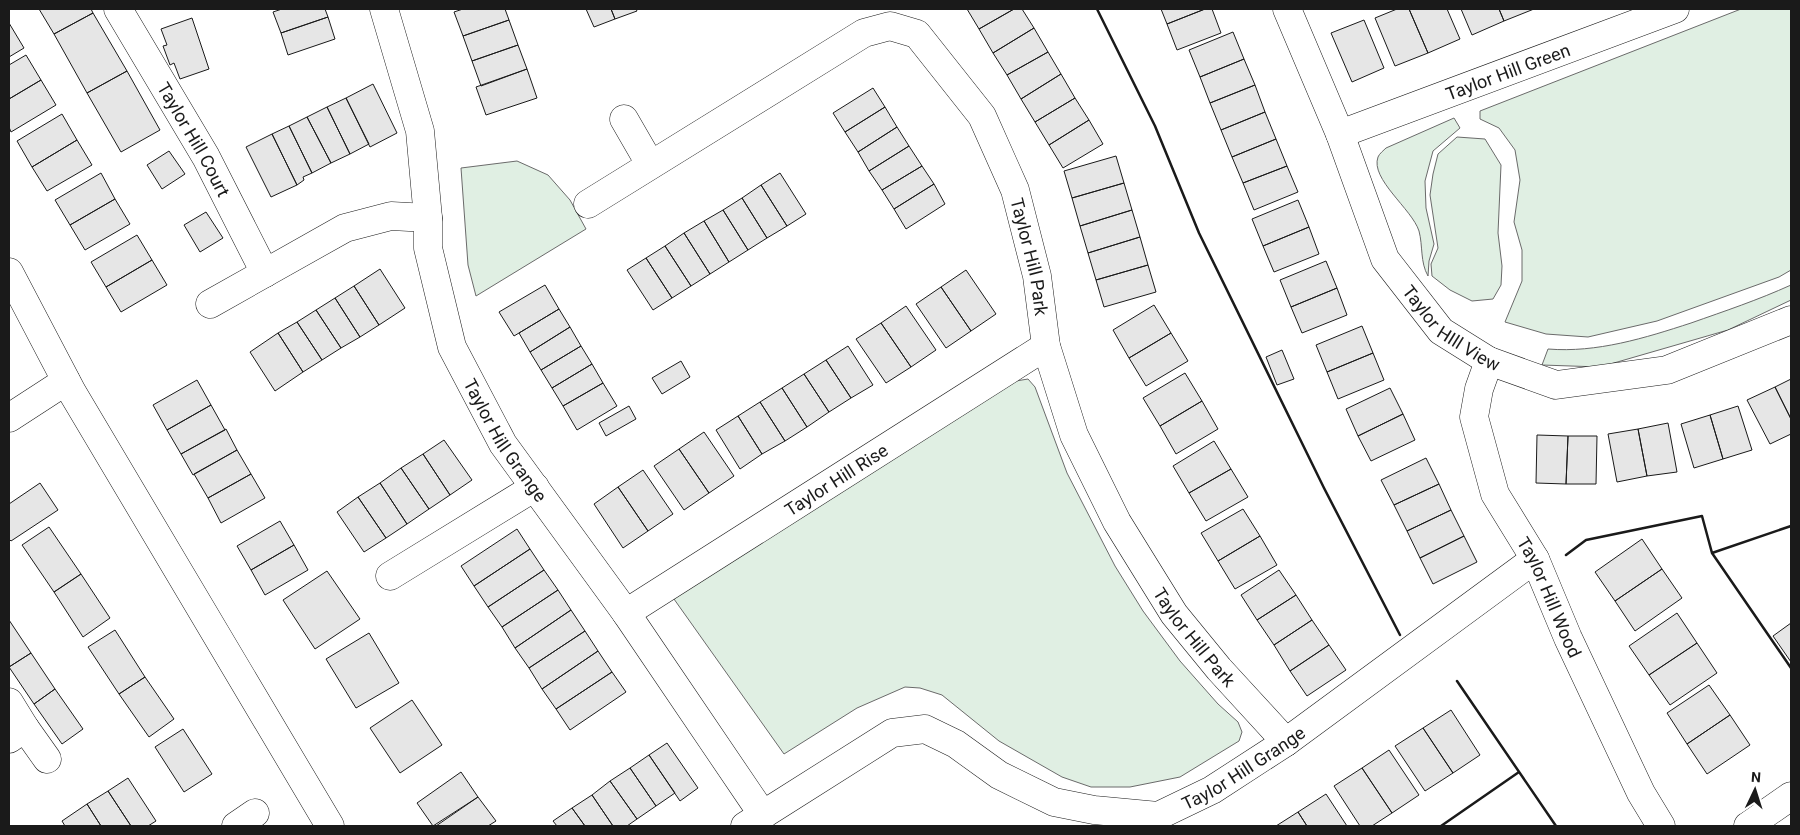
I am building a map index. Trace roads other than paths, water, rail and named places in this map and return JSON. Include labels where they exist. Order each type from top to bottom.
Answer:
[{"type":"street","name":"Taylor Hill Court","points":[[118,9],[206,157],[265,273]]},
{"type":"street","name":"Taylor Hill Grange","points":[[384,9],[420,131],[428,218],[428,248],[452,347],[503,444],[626,613],[754,821],[892,733],[925,729],[956,744],[999,775],[1054,802],[1094,810],[1158,816],[1212,790],[1286,742],[1535,559]]},
{"type":"street","name":"Taylor HIll View","points":[[1287,9],[1340,134],[1385,259],[1441,331],[1489,361],[1556,385],[1668,370],[1791,320]]},
{"type":"street","name":"Taylor Hill Green","points":[[1340,134],[1675,9]]},
{"type":"street","name":"Taylor Hill Park","points":[[588,204],[864,33],[890,26],[917,34],[982,116],[1014,190],[1037,276],[1046,346],[1074,435],[1117,522],[1174,614],[1219,669],[1286,742]]},
{"type":"street","points":[[624,119],[650,164]]},
{"type":"street","points":[[210,304],[346,228],[391,216],[428,218]]},
{"type":"street","points":[[9,272],[66,381],[330,826]]},
{"type":"street","name":"Taylor Hill Rise","points":[[626,613],[1046,346]]},
{"type":"street","name":"Taylor Hill Wood","points":[[1489,361],[1479,389],[1474,417],[1495,494],[1535,559],[1568,638],[1641,794],[1662,826]]},
{"type":"street","points":[[9,418],[66,381]]},
{"type":"street","points":[[390,576],[535,487]]},
{"type":"street","points":[[9,702],[17,733],[47,760]]},
{"type":"street","points":[[1748,826],[1791,796]]}]
